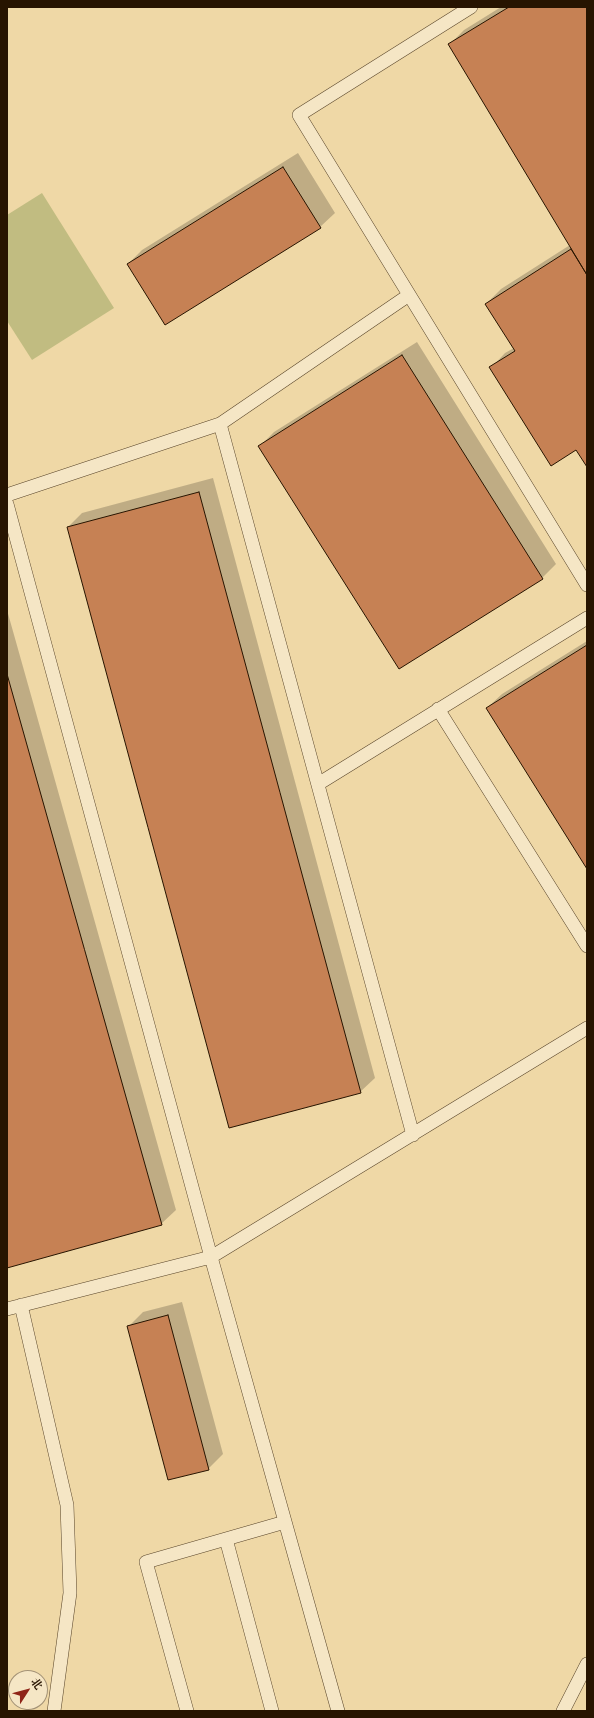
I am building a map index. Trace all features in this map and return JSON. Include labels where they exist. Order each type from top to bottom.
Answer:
[{"type":"lane","points":[[471,7],[299,115],[587,585]]},
{"type":"lane","points":[[7,495],[220,424],[409,295]]},
{"type":"lane","points":[[220,424],[413,1135]]},
{"type":"lane","points":[[7,504],[211,1257],[338,1711]]},
{"type":"lane","points":[[318,784],[587,618]]},
{"type":"lane","points":[[438,709],[587,946]]},
{"type":"lane","points":[[7,1309],[211,1257],[587,1028]]},
{"type":"lane","points":[[21,1305],[67,1505],[70,1593],[54,1711]]},
{"type":"lane","points":[[187,1711],[146,1562],[285,1522]]},
{"type":"lane","points":[[226,1539],[272,1711]]},
{"type":"lane","points":[[563,1711],[587,1664]]},
{"type":"shaded area","points":[[42,193],[114,308],[32,360],[7,321],[7,215]]},
{"type":"building","points":[[509,7],[587,7],[587,275],[448,44]]},
{"type":"building","points":[[283,167],[321,228],[165,325],[127,264]]},
{"type":"building","points":[[571,249],[587,275],[587,467],[576,450],[551,466],[489,367],[515,351],[485,304]]},
{"type":"building","points":[[402,355],[543,579],[399,669],[258,446]]},
{"type":"building","points":[[199,492],[361,1093],[229,1128],[67,527]]},
{"type":"building","points":[[587,645],[587,869],[486,708]]},
{"type":"building","points":[[7,674],[162,1225],[7,1268]]},
{"type":"building","points":[[168,1315],[209,1470],[168,1480],[127,1326]]}]
